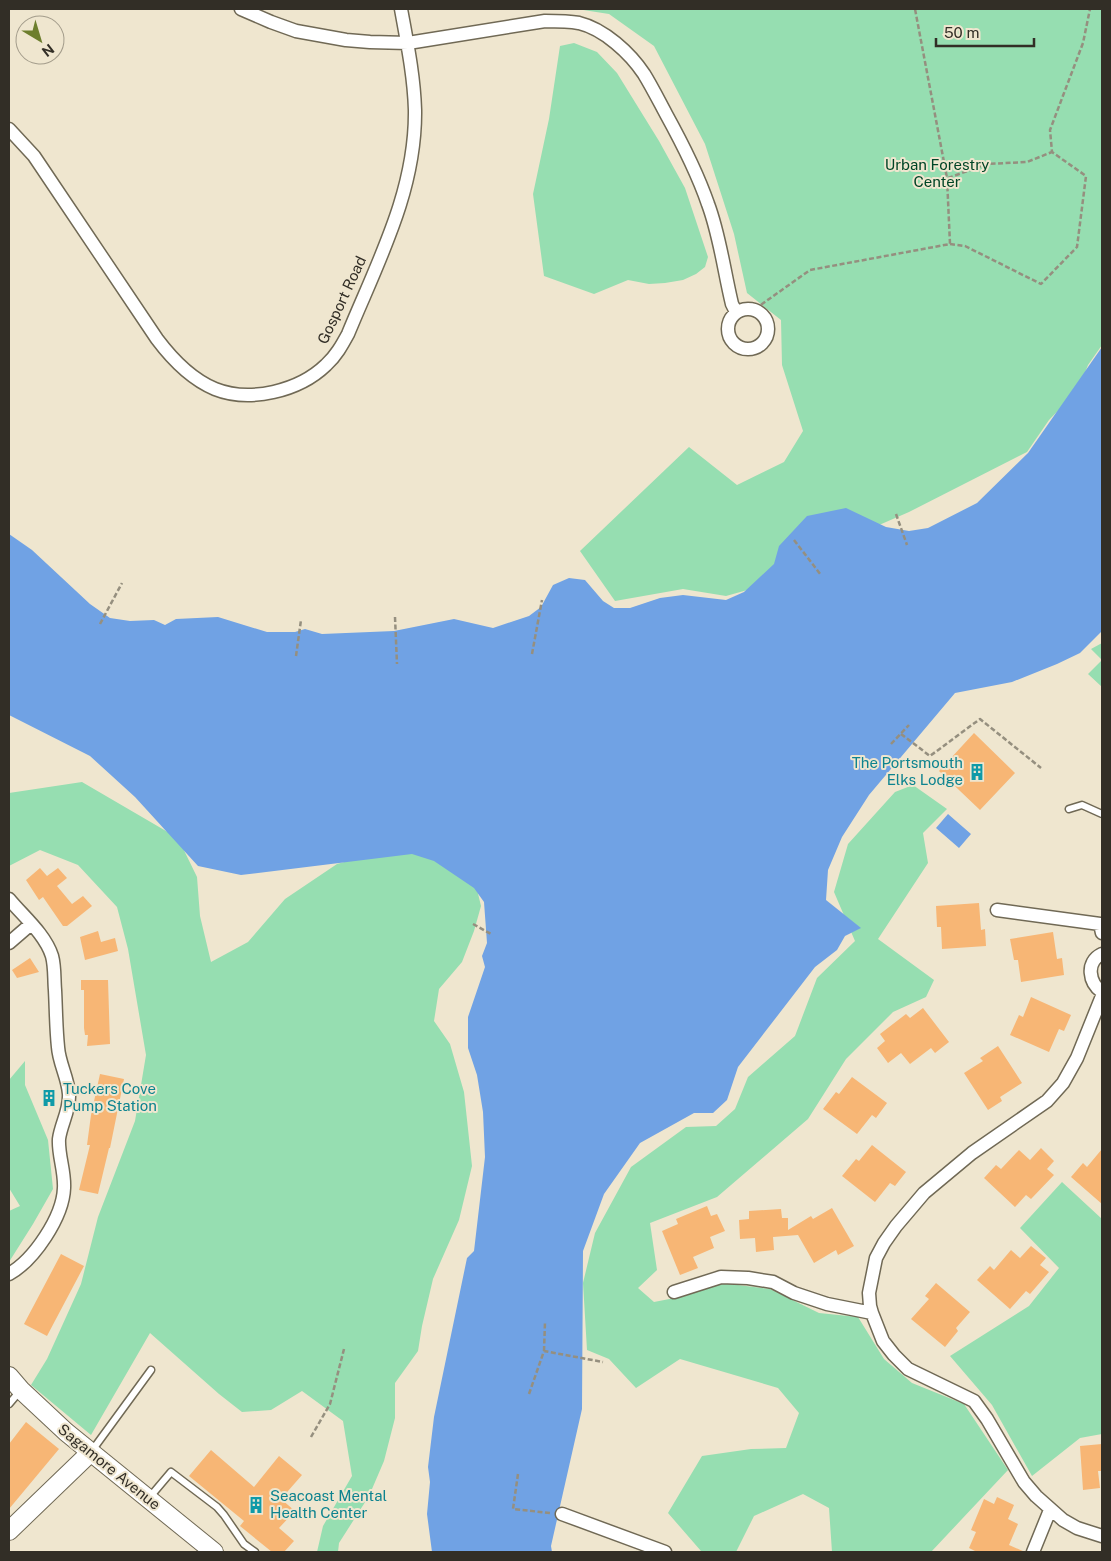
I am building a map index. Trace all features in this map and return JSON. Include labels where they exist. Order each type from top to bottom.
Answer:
[{"type":"main road","name":"Sagamore Avenue","points":[[9,1376],[21,1390],[66,1432],[214,1552]]},
{"type":"main road","points":[[9,1532],[91,1452]]},
{"type":"street","points":[[241,9],[288,28],[320,36],[362,42],[408,43],[545,21],[563,21],[580,24],[596,30],[622,47],[644,74],[687,153],[709,206],[721,250],[732,304],[736,312]]},
{"type":"street","name":"Gosport Road","points":[[9,129],[34,156],[157,339],[172,358],[183,368],[214,388],[239,394],[271,393],[304,381],[325,367],[334,358],[348,334],[403,200],[409,174],[415,111],[408,43],[401,9]]},
{"type":"street","points":[[748,308],[755,309],[766,318],[768,331],[762,344],[750,349],[737,346],[729,336],[728,330],[728,323],[736,312],[748,308]]},
{"type":"street","points":[[9,899],[31,924],[46,944],[52,956],[58,1054],[70,1095],[59,1140],[64,1172],[62,1202],[45,1236],[31,1257],[9,1274]]},
{"type":"street","points":[[997,910],[1100,924],[1102,934]]},
{"type":"street","points":[[9,943],[31,924]]},
{"type":"street","points":[[1102,954],[1092,963],[1090,972],[1096,988],[1102,992]]},
{"type":"street","points":[[1102,996],[1077,1058],[1064,1083],[1047,1101],[972,1153],[924,1193],[884,1243],[876,1258],[869,1293],[872,1314],[884,1341],[894,1355],[908,1369],[974,1401],[987,1419],[1024,1482],[1050,1510],[1077,1528],[1102,1536]]},
{"type":"street","points":[[674,1292],[721,1277],[748,1278],[773,1282],[794,1293],[827,1304],[872,1314]]},
{"type":"street","points":[[1033,1552],[1050,1510]]},
{"type":"street","points":[[562,1514],[633,1542],[665,1552]]},
{"type":"lane","points":[[1068,809],[1082,805],[1102,814]]},
{"type":"lane","points":[[91,1452],[151,1370]]},
{"type":"lane","points":[[9,1404],[21,1390]]},
{"type":"lane","points":[[148,1499],[171,1472],[217,1507],[244,1544],[255,1552]]},
{"type":"path","points":[[915,9],[947,178],[950,244]]},
{"type":"path","points":[[755,309],[810,270],[950,244],[965,246],[1041,284],[1077,247],[1086,176],[1052,152],[1050,130],[1083,43],[1090,9]]},
{"type":"path","points":[[947,178],[988,164],[1027,162],[1052,152]]},
{"type":"path","points":[[896,514],[907,545]]},
{"type":"path","points":[[794,540],[821,575]]},
{"type":"path","points":[[100,624],[122,583]]},
{"type":"path","points":[[532,654],[542,600]]},
{"type":"path","points":[[395,617],[396,664]]},
{"type":"path","points":[[296,656],[301,620]]},
{"type":"path","points":[[902,734],[930,756],[980,719],[1041,768]]},
{"type":"path","points":[[891,744],[909,725]]},
{"type":"path","points":[[472,924],[491,934]]},
{"type":"path","points":[[529,1394],[544,1352],[545,1322]]},
{"type":"path","points":[[311,1437],[330,1404],[344,1348]]},
{"type":"path","points":[[544,1352],[602,1362]]},
{"type":"path","points":[[518,1474],[513,1509],[562,1514]]},
{"type":"green space","name":"Urban Forestry Center","points":[[577,9],[1102,9],[1102,345],[1088,365],[1078,390],[1049,420],[1027,452],[751,589],[726,596],[683,589],[615,601],[580,551],[689,447],[737,485],[784,462],[803,431],[782,365],[781,320],[747,293],[734,234],[705,144],[654,46],[609,14]]},
{"type":"green space","points":[[574,43],[597,52],[617,73],[659,141],[685,188],[708,257],[705,267],[696,274],[683,280],[665,283],[649,284],[628,280],[594,294],[544,276],[533,194],[549,119],[560,46]]},
{"type":"green space","points":[[1102,643],[1102,660],[1091,649]]},
{"type":"green space","points":[[1102,660],[1102,687],[1088,674]]},
{"type":"green space","points":[[82,782],[178,838],[197,877],[200,916],[211,962],[248,942],[285,899],[337,864],[402,846],[474,877],[481,906],[462,962],[439,989],[434,1021],[450,1044],[464,1092],[472,1166],[459,1220],[433,1279],[418,1351],[395,1383],[395,1418],[384,1461],[369,1496],[339,1543],[338,1552],[317,1552],[323,1526],[352,1476],[343,1421],[302,1391],[271,1410],[242,1412],[150,1333],[91,1435],[31,1385],[47,1359],[81,1284],[98,1217],[135,1121],[146,1055],[128,949],[117,907],[78,865],[40,850],[9,866],[9,793]]},
{"type":"green space","points":[[913,785],[947,809],[923,833],[928,863],[878,939],[934,980],[926,997],[893,1012],[846,1059],[808,1119],[717,1197],[650,1223],[657,1270],[638,1288],[654,1302],[685,1296],[722,1283],[770,1289],[819,1313],[858,1317],[884,1359],[912,1383],[964,1404],[1008,1470],[931,1552],[832,1552],[829,1508],[803,1494],[754,1516],[736,1552],[701,1551],[668,1513],[702,1456],[751,1449],[786,1448],[799,1413],[778,1388],[680,1359],[636,1388],[609,1359],[587,1350],[583,1283],[595,1233],[631,1167],[686,1127],[716,1126],[735,1109],[748,1077],[795,1036],[817,978],[855,941],[834,892],[848,844],[895,792]]},
{"type":"green space","points":[[25,1061],[25,1085],[48,1140],[53,1189],[9,1262],[9,1211],[20,1206],[9,1188],[9,1080]]},
{"type":"green space","points":[[1062,1182],[1102,1219],[1102,1434],[1080,1438],[1032,1476],[992,1405],[950,1356],[1029,1306],[1059,1268],[1020,1228]]},
{"type":"water","points":[[1102,347],[1102,631],[1080,653],[1057,664],[1012,682],[955,693],[869,795],[842,837],[828,870],[826,900],[861,928],[845,936],[837,950],[815,967],[738,1067],[727,1100],[713,1113],[694,1113],[640,1143],[604,1194],[583,1251],[582,1409],[551,1546],[552,1552],[432,1552],[427,1514],[430,1482],[428,1467],[434,1417],[467,1258],[474,1251],[485,1157],[483,1112],[477,1075],[468,1048],[468,1017],[485,967],[482,956],[487,943],[484,902],[474,888],[434,861],[412,854],[241,875],[198,866],[135,797],[90,756],[9,715],[9,534],[32,550],[90,604],[110,618],[130,621],[154,620],[165,625],[176,619],[218,617],[267,632],[295,632],[305,629],[322,634],[394,631],[454,619],[493,628],[529,616],[541,607],[553,585],[569,578],[585,580],[603,601],[614,608],[630,608],[660,598],[683,595],[726,600],[744,592],[774,564],[779,546],[807,516],[846,508],[886,527],[909,531],[928,528],[977,503],[1028,453]]},
{"type":"water","points":[[948,814],[971,834],[959,848],[936,828]]},
{"type":"building","name":"The Portsmouth Elks Lodge","points":[[974,733],[1015,773],[980,810],[939,771]]},
{"type":"building","points":[[40,868],[47,876],[58,868],[67,878],[57,886],[72,904],[83,896],[92,906],[67,926],[63,926],[43,897],[39,900],[26,880]]},
{"type":"building","points":[[979,903],[981,930],[985,929],[986,946],[942,949],[941,927],[937,927],[936,906]]},
{"type":"building","points":[[98,931],[101,942],[115,938],[118,951],[85,960],[80,937]]},
{"type":"building","points":[[1053,932],[1057,959],[1062,958],[1064,975],[1021,982],[1018,960],[1014,960],[1010,939]]},
{"type":"building","points":[[30,958],[39,972],[17,978],[12,970]]},
{"type":"building","points":[[81,980],[108,980],[110,1044],[87,1046],[88,1035],[85,1035],[84,1028],[84,990],[81,990]]},
{"type":"building","points":[[1031,997],[1071,1015],[1064,1031],[1059,1029],[1049,1052],[1010,1035],[1019,1015],[1023,1017]]},
{"type":"building","points":[[923,1008],[949,1042],[935,1053],[931,1048],[910,1064],[901,1053],[888,1063],[877,1048],[885,1041],[880,1034],[906,1014],[910,1018]]},
{"type":"building","points":[[998,1046],[1022,1083],[1000,1097],[1002,1101],[988,1110],[964,1073],[983,1061],[980,1058]]},
{"type":"building","points":[[100,1074],[124,1079],[110,1148],[98,1194],[79,1190],[90,1145],[87,1145],[91,1115]]},
{"type":"building","points":[[852,1077],[887,1103],[876,1118],[872,1115],[857,1134],[823,1109],[836,1092],[839,1094]]},
{"type":"building","points":[[872,1145],[906,1172],[895,1186],[890,1183],[875,1202],[842,1176],[856,1159],[859,1161]]},
{"type":"building","points":[[1041,1148],[1054,1161],[1047,1169],[1054,1175],[1031,1199],[1026,1195],[1015,1207],[984,1178],[996,1165],[1001,1169],[1019,1150],[1030,1160]]},
{"type":"building","points":[[1102,1149],[1102,1204],[1071,1177],[1083,1163],[1087,1167]]},
{"type":"building","points":[[707,1206],[711,1216],[717,1214],[725,1231],[710,1237],[714,1248],[693,1257],[698,1268],[680,1275],[662,1231],[678,1224],[676,1219]]},
{"type":"building","points":[[832,1208],[854,1246],[838,1255],[836,1250],[814,1263],[798,1235],[773,1237],[774,1250],[756,1252],[755,1238],[740,1239],[739,1220],[749,1219],[749,1211],[781,1209],[782,1218],[788,1218],[788,1230],[811,1216],[813,1219]]},
{"type":"building","points":[[1031,1246],[1046,1258],[1040,1265],[1049,1272],[1030,1294],[1026,1291],[1010,1309],[977,1280],[990,1266],[994,1270],[1011,1250],[1020,1258]]},
{"type":"building","points":[[61,1254],[84,1266],[47,1336],[24,1324]]},
{"type":"building","points":[[936,1283],[970,1312],[956,1328],[958,1331],[945,1347],[911,1319],[929,1299],[925,1296]]},
{"type":"building","points":[[26,1422],[59,1449],[9,1509],[9,1444]]},
{"type":"building","points":[[1102,1444],[1102,1471],[1098,1471],[1100,1488],[1083,1490],[1080,1446]]},
{"type":"building","name":"Seacoast Mental Health Center","points":[[211,1450],[254,1487],[279,1456],[302,1475],[281,1499],[295,1511],[279,1528],[294,1541],[284,1552],[272,1552],[240,1526],[244,1521],[189,1476]]},
{"type":"building","points":[[997,1497],[1014,1505],[1008,1519],[1018,1524],[1009,1545],[1025,1552],[977,1552],[969,1548],[976,1532],[971,1530],[984,1499],[994,1504]]},
{"type":"place","name":"The Portsmouth Elks Lodge","points":[[977,772]]},
{"type":"place","name":"Tuckers Cove Pump Station","points":[[49,1098]]},
{"type":"place","name":"Seacoast Mental Health Center","points":[[256,1505]]}]
